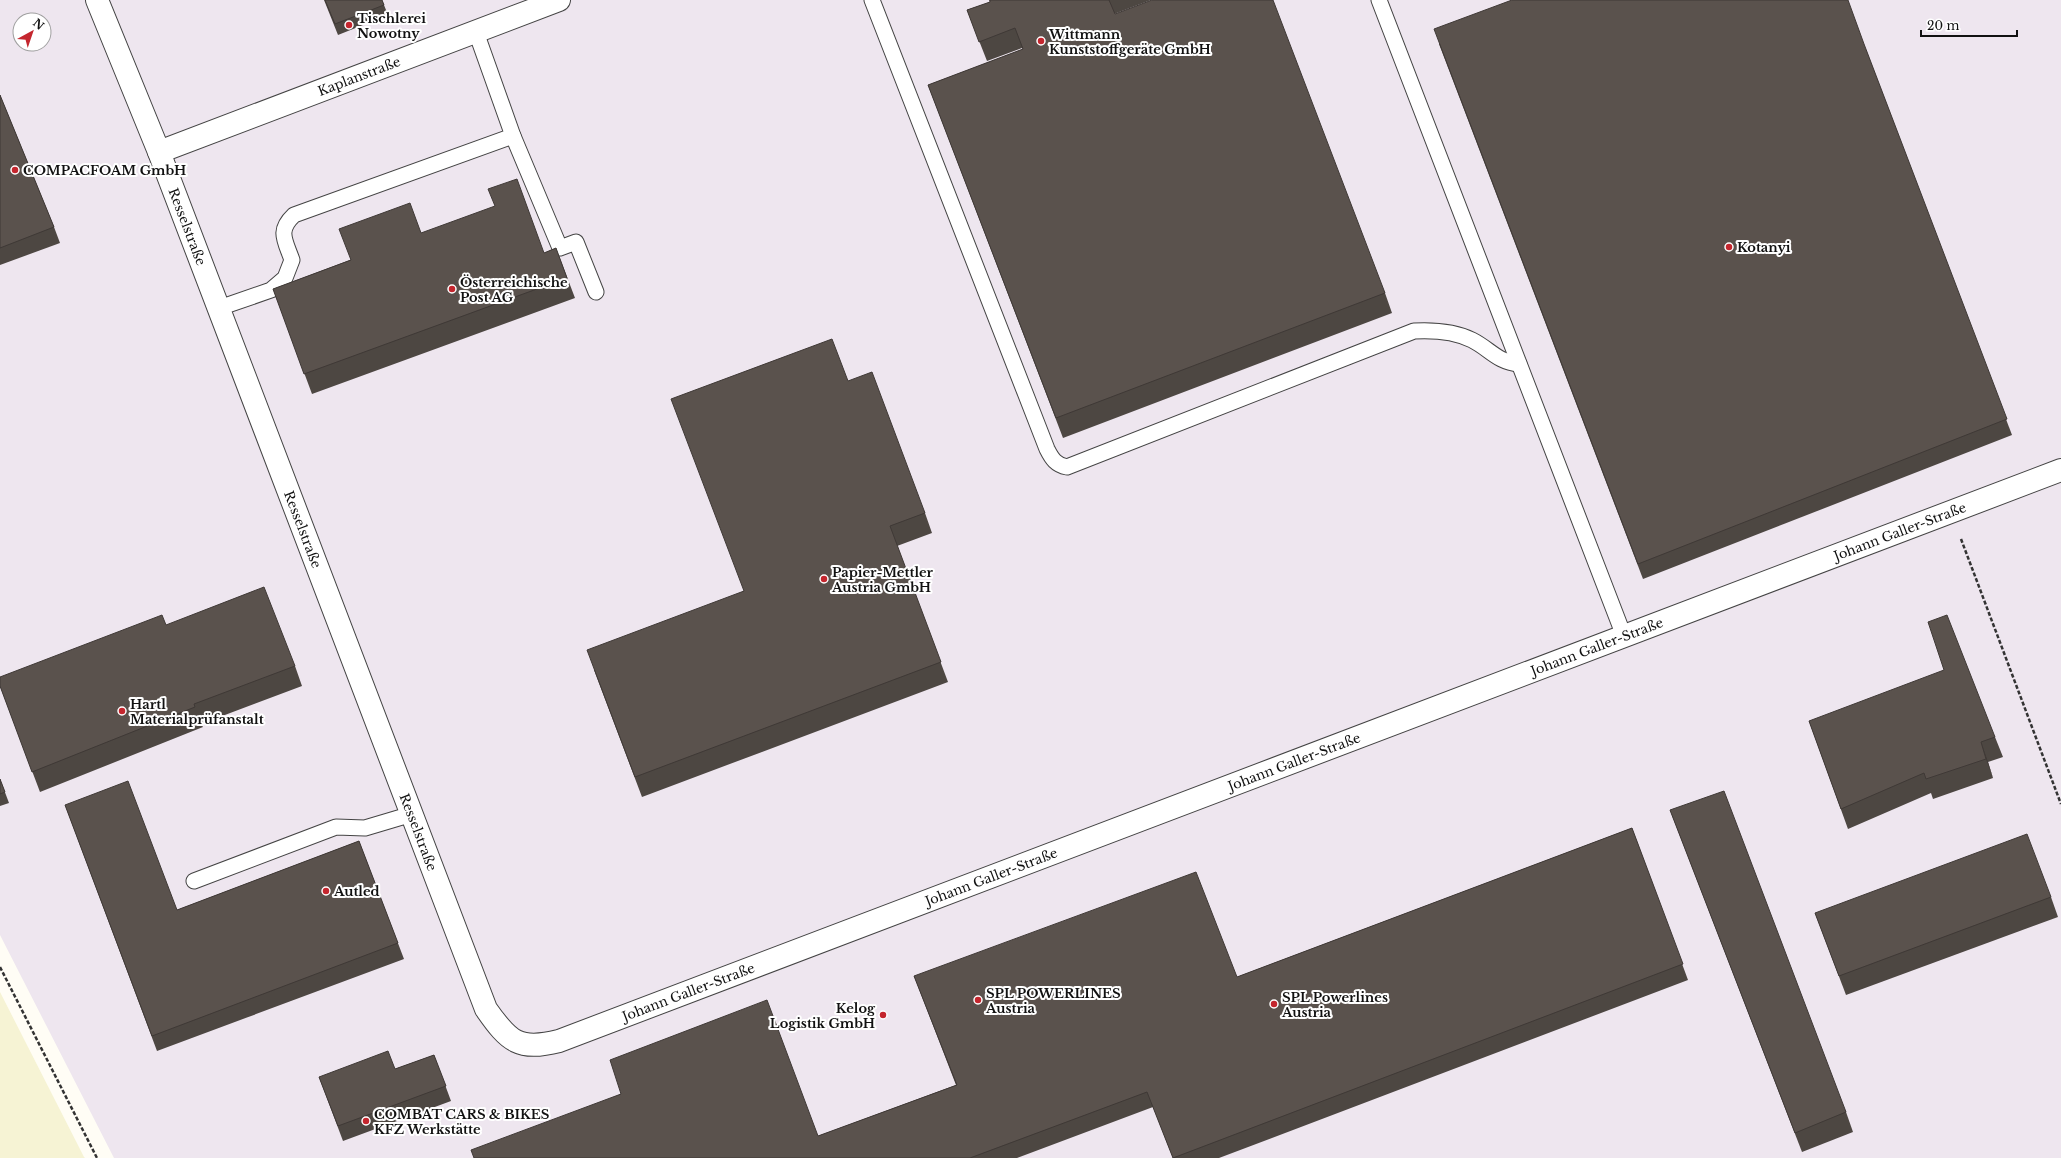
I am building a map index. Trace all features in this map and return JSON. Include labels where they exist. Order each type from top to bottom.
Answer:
[{"type":"street","name":"Resselstraße","points":[[97,0],[159,152],[486,1009],[509,1038],[525,1044]]},
{"type":"street","name":"Kaplanstraße","points":[[159,152],[559,0]]},
{"type":"street","name":"Johann Galler-Straße","points":[[525,1044],[542,1045],[559,1041],[2061,470]]},
{"type":"lane","points":[[872,0],[1047,449],[1054,461],[1059,465],[1067,467],[1414,331],[1439,331],[1471,340],[1500,360],[1507,363],[1519,364]]},
{"type":"lane","points":[[1379,0],[1624,636]]},
{"type":"lane","points":[[476,32],[512,136],[560,248],[576,242],[596,292]]},
{"type":"lane","points":[[219,308],[271,290],[285,278],[292,260],[282,232],[285,223],[294,214],[512,136]]},
{"type":"lane","points":[[194,881],[336,827],[364,828],[412,814]]},
{"type":"path","points":[[1951,512],[2061,804]]},
{"type":"path","points":[[0,967],[96,1158]]},
{"type":"shaded area","points":[[0,0],[2061,0],[2061,1158],[114,1158],[0,935]]},
{"type":"shaded area","points":[[0,992],[84,1157],[85,1158],[0,1158]]},
{"type":"building","points":[[325,0],[382,0],[384,5],[335,24]]},
{"type":"building","points":[[990,0],[1109,0],[1115,14],[1152,0],[1273,0],[1385,293],[1056,418],[928,85],[1023,49],[1015,28],[979,42],[967,10],[990,2]]},
{"type":"building","name":"Kotanyi","points":[[1512,0],[1848,0],[2007,419],[1638,564],[1434,29]]},
{"type":"building","name":"COMPACFOAM GmbH","points":[[0,95],[54,227],[0,248]]},
{"type":"building","name":"Österreichische Post AG","points":[[517,179],[544,253],[556,248],[567,278],[304,374],[273,289],[351,260],[339,229],[410,203],[421,233],[495,206],[488,189]]},
{"type":"building","name":"Papier-Mettler Austria GmbH","points":[[832,339],[848,381],[872,372],[925,513],[890,526],[941,662],[635,777],[587,650],[744,591],[671,399]]},
{"type":"building","name":"Hartl Materialprüfanstalt","points":[[264,587],[295,666],[194,704],[195,707],[32,772],[0,686],[0,677],[162,615],[166,625]]},
{"type":"building","points":[[1947,615],[1995,737],[1981,742],[1986,759],[1926,779],[1924,773],[1841,809],[1809,721],[1944,670],[1928,622]]},
{"type":"building","points":[[0,779],[5,792],[0,794]]},
{"type":"building","name":"Autled","points":[[128,781],[177,910],[359,841],[398,943],[152,1036],[65,805]]},
{"type":"building","points":[[1724,791],[1846,1112],[1795,1133],[1670,810]]},
{"type":"building","name":"SPL Powerlines Austria","points":[[1632,828],[1683,964],[1173,1158],[1147,1092],[970,1158],[474,1158],[471,1150],[621,1094],[610,1060],[767,1000],[818,1136],[957,1085],[914,976],[1196,872],[1237,977]]},
{"type":"building","points":[[2027,834],[2051,897],[1839,976],[1815,913]]},
{"type":"building","name":"COMBAT CARS & BIKES KFZ Werkstätte","points":[[388,1051],[395,1069],[434,1055],[446,1086],[338,1126],[319,1077]]},
{"type":"place","name":"Tischlerei Nowotny","points":[[349,25]]},
{"type":"place","name":"Wittmann Kunststoffgeräte GmbH","points":[[1041,41]]},
{"type":"place","name":"COMPACFOAM GmbH","points":[[15,170]]},
{"type":"place","name":"Kotanyi","points":[[1729,247]]},
{"type":"place","name":"Österreichische Post AG","points":[[452,289]]},
{"type":"place","name":"Papier-Mettler Austria GmbH","points":[[824,579]]},
{"type":"place","name":"Hartl Materialprüfanstalt","points":[[122,711]]},
{"type":"place","name":"Autled","points":[[326,891]]},
{"type":"place","name":"SPL POWERLINES Austria","points":[[978,1000]]},
{"type":"place","name":"SPL Powerlines Austria","points":[[1274,1004]]},
{"type":"place","name":"Kelog Logistik GmbH","points":[[883,1015]]},
{"type":"place","name":"COMBAT CARS & BIKES KFZ Werkstätte","points":[[366,1121]]}]
